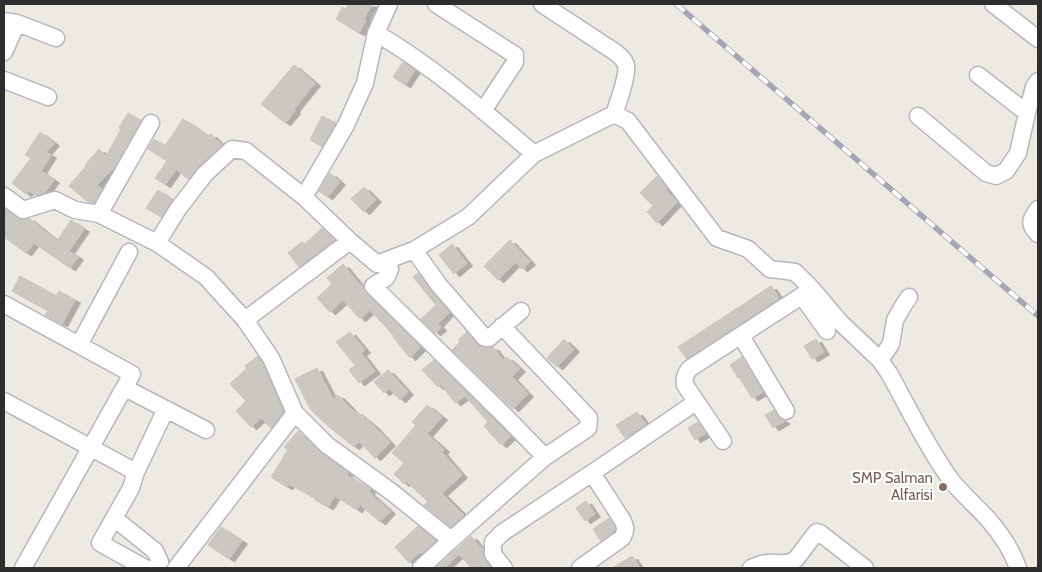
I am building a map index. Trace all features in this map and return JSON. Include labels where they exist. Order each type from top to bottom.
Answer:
[{"type":"street","points":[[304,197],[346,125],[364,83],[376,33],[389,4]]},
{"type":"street","points":[[436,4],[515,55],[515,62],[483,111]]},
{"type":"street","points":[[157,242],[178,208],[205,174],[232,148],[246,151],[304,197],[377,264],[414,250],[468,217],[539,151],[614,114],[626,72],[626,65],[622,58],[542,4]]},
{"type":"street","points":[[994,4],[1038,39]]},
{"type":"street","points":[[4,52],[10,22],[56,38]]},
{"type":"street","points":[[376,33],[400,47],[483,111],[539,151]]},
{"type":"street","points":[[978,75],[1026,113]]},
{"type":"street","points":[[4,80],[48,97]]},
{"type":"street","points":[[918,116],[986,174],[996,176],[1006,171],[1018,153],[1026,113],[1034,87],[1038,81]]},
{"type":"street","points":[[614,114],[628,121],[717,238],[748,249],[770,269],[795,272],[827,331]]},
{"type":"street","points":[[99,214],[151,123]]},
{"type":"street","points":[[525,134],[539,151]]},
{"type":"street","points":[[4,196],[23,210],[55,200],[75,210],[99,214],[157,242],[206,277],[245,320],[271,358],[295,413],[327,445],[393,493],[451,540]]},
{"type":"street","points":[[1038,209],[1031,220],[1031,225],[1038,234]]},
{"type":"street","points":[[245,320],[350,241]]},
{"type":"street","points":[[414,250],[439,285],[483,337],[489,338],[521,311]]},
{"type":"street","points":[[79,345],[129,252]]},
{"type":"street","points":[[386,260],[390,269],[386,278],[373,286],[545,457]]},
{"type":"street","points":[[723,441],[685,385],[685,374],[807,293]]},
{"type":"street","points":[[807,293],[880,360],[938,462],[999,532],[1009,547],[1018,568]]},
{"type":"street","points":[[880,360],[891,344],[896,320],[909,297]]},
{"type":"street","points":[[4,304],[132,374],[23,568]]},
{"type":"street","points":[[421,568],[545,457],[588,428],[589,418],[502,326]]},
{"type":"street","points":[[741,336],[786,411]]},
{"type":"street","points":[[125,388],[206,430]]},
{"type":"street","points":[[4,401],[136,472]]},
{"type":"street","points":[[504,568],[493,554],[493,542],[502,533],[696,402]]},
{"type":"street","points":[[145,568],[100,543],[131,488],[136,472],[166,409]]},
{"type":"street","points":[[176,568],[295,413]]},
{"type":"street","points":[[584,567],[622,538],[626,527],[592,473]]},
{"type":"street","points":[[114,518],[155,551],[160,562],[156,568]]},
{"type":"street","points":[[751,568],[766,563],[792,562],[817,532],[865,568]]},
{"type":"building","points":[[348,4],[372,4],[359,33],[336,19],[342,7],[346,9]]},
{"type":"building","points":[[403,62],[415,70],[405,85],[393,77]]},
{"type":"building","points":[[294,65],[315,83],[285,123],[261,104]]},
{"type":"building","points":[[128,113],[141,121],[116,165],[97,185],[102,189],[94,203],[88,202],[69,186],[99,149],[106,156]]},
{"type":"building","points":[[322,116],[336,123],[322,146],[310,140]]},
{"type":"building","points":[[183,119],[208,136],[211,134],[222,145],[188,179],[176,169],[165,185],[155,178],[167,161],[148,149],[154,139],[165,146]]},
{"type":"building","points":[[40,132],[54,143],[46,152],[51,155],[41,171],[54,180],[45,192],[36,195],[29,191],[26,194],[12,183],[31,158],[25,155]]},
{"type":"building","points":[[330,173],[340,182],[327,197],[319,191]]},
{"type":"building","points":[[657,176],[677,202],[657,223],[647,212],[653,206],[640,193]]},
{"type":"building","points":[[364,187],[376,199],[364,212],[351,199]]},
{"type":"building","points":[[158,190],[172,200],[161,217],[146,208]]},
{"type":"building","points":[[4,208],[21,220],[29,218],[57,241],[71,220],[84,229],[69,251],[78,257],[70,268],[34,243],[26,253],[4,237]]},
{"type":"building","points":[[322,228],[335,240],[299,267],[288,253],[302,242],[305,244]]},
{"type":"building","points":[[510,240],[530,262],[522,269],[516,262],[498,280],[484,266]]},
{"type":"building","points":[[452,244],[467,263],[454,274],[439,255]]},
{"type":"building","points":[[343,264],[363,286],[366,293],[421,347],[410,358],[394,336],[370,310],[360,319],[343,300],[330,312],[317,298],[332,284],[327,278]]},
{"type":"building","points":[[418,273],[449,312],[438,324],[441,328],[435,333],[421,319],[436,305],[413,277]]},
{"type":"building","points":[[20,276],[56,296],[59,291],[75,300],[62,324],[45,315],[48,311],[12,291]]},
{"type":"building","points":[[771,286],[779,298],[687,359],[678,347]]},
{"type":"building","points":[[350,332],[365,350],[361,353],[375,371],[359,383],[349,370],[355,365],[336,342]]},
{"type":"building","points":[[467,332],[480,347],[493,347],[504,361],[507,357],[520,369],[512,377],[528,394],[513,409],[452,350],[460,342],[458,340]]},
{"type":"building","points":[[564,339],[574,349],[557,367],[547,358]]},
{"type":"building","points":[[816,339],[824,352],[812,359],[804,346]]},
{"type":"building","points":[[258,356],[283,412],[271,428],[261,418],[251,427],[236,411],[246,401],[230,384],[247,368],[245,366]]},
{"type":"building","points":[[742,357],[763,392],[752,398],[730,365]]},
{"type":"building","points":[[434,360],[511,436],[501,445],[484,426],[488,422],[465,396],[455,403],[441,384],[438,387],[422,370]]},
{"type":"building","points":[[317,368],[333,399],[338,395],[355,412],[373,425],[390,443],[375,458],[359,441],[354,447],[310,409],[295,379]]},
{"type":"building","points":[[388,370],[408,392],[400,400],[389,389],[384,393],[374,382]]},
{"type":"building","points":[[427,405],[442,417],[427,434],[444,449],[442,452],[462,475],[442,493],[464,515],[451,527],[424,505],[428,502],[406,481],[404,484],[394,474],[404,463],[392,453],[416,425],[412,422]]},
{"type":"building","points":[[774,410],[785,421],[773,428],[765,415]]},
{"type":"building","points":[[637,412],[646,424],[625,438],[616,425]]},
{"type":"building","points":[[698,422],[706,433],[695,440],[688,428]]},
{"type":"building","points":[[298,431],[321,453],[348,473],[347,475],[370,489],[369,492],[390,511],[380,522],[360,505],[357,510],[335,496],[328,507],[289,484],[287,487],[271,477],[288,450],[284,447]]},
{"type":"building","points":[[586,501],[595,514],[585,521],[576,508]]},
{"type":"building","points":[[609,518],[615,530],[601,541],[593,529]]},
{"type":"building","points":[[418,526],[436,541],[422,554],[420,552],[409,563],[395,547]]},
{"type":"building","points":[[221,527],[242,541],[229,559],[208,545]]},
{"type":"building","points":[[471,536],[483,549],[485,560],[491,568],[471,568],[459,554],[444,568],[436,568]]},
{"type":"building","points":[[632,556],[640,568],[612,568]]},
{"type":"railway","points":[[676,4],[1038,316]]},
{"type":"place","name":"SMP Salman Alfarisi","points":[[943,487]]}]
